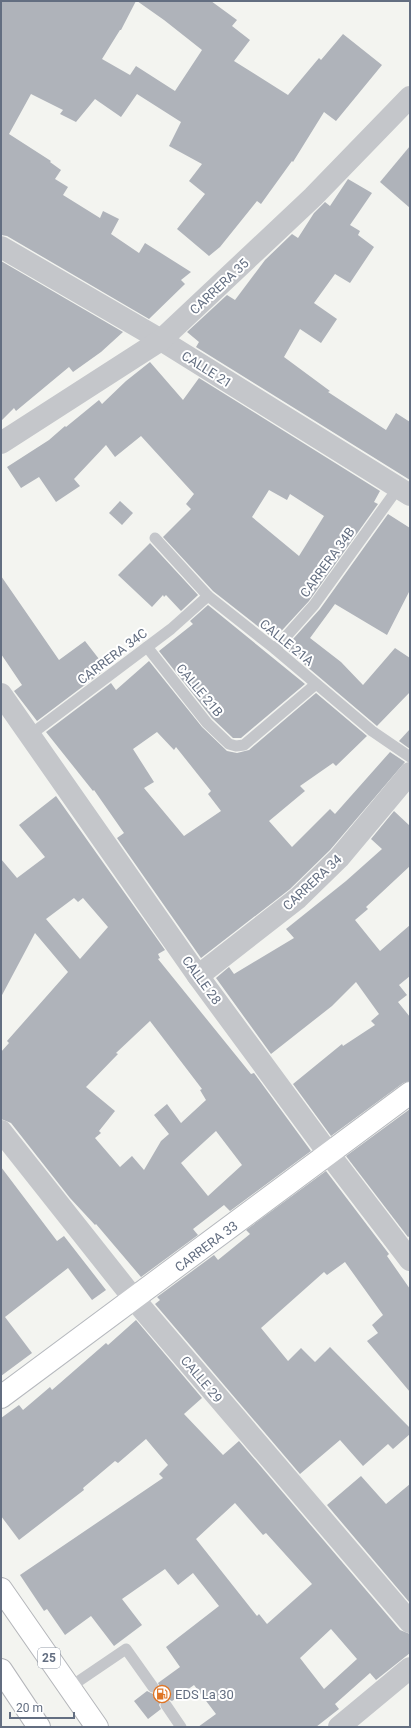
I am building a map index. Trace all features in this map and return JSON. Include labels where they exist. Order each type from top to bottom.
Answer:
[{"type":"main road","name":"CARRERA 33","points":[[1,1397],[410,1093]]},
{"type":"main road","name":"25","points":[[1,1589],[97,1727]]},
{"type":"main road","points":[[1,1670],[39,1727]]},
{"type":"street","name":"CARRERA 35","points":[[1,443],[161,340],[313,197],[410,97]]},
{"type":"street","name":"CALLE 21","points":[[1,247],[161,340],[404,492]]},
{"type":"street","name":"CALLE 28","points":[[1,694],[198,976],[329,1154],[410,1260]]},
{"type":"street","name":"CARRERA 34","points":[[198,976],[298,898],[339,858],[410,772]]},
{"type":"street","name":"CALLE 29","points":[[1,1131],[134,1299],[410,1622]]},
{"type":"street","points":[[339,1727],[410,1668]]},
{"type":"lane","name":"CARRERA 34B","points":[[275,649],[314,605],[404,492]]},
{"type":"lane","name":"CALLE 21A","points":[[154,538],[208,596],[275,649],[372,731],[410,757]]},
{"type":"lane","name":"CARRERA 34C","points":[[30,734],[171,629],[208,596]]},
{"type":"lane","name":"CALLE 21B","points":[[147,647],[207,723],[229,744],[236,746],[244,745],[316,684]]},
{"type":"lane","points":[[70,1687],[126,1649],[153,1687]]},
{"type":"lane","points":[[166,1706],[181,1727]]},
{"type":"building","points":[[1,1],[136,1],[121,30],[102,59],[130,75],[136,66],[175,91],[202,50],[137,1],[211,1],[237,20],[232,26],[250,40],[234,61],[288,95],[319,58],[321,60],[343,34],[382,65],[336,121],[324,112],[293,162],[292,161],[261,204],[257,201],[220,247],[209,256],[177,229],[205,194],[189,181],[202,164],[169,146],[181,122],[137,94],[121,117],[95,99],[76,122],[60,114],[63,110],[31,94],[9,134],[51,161],[50,162],[61,170],[55,179],[68,187],[63,195],[100,218],[103,211],[119,219],[111,234],[139,253],[145,243],[191,272],[181,280],[185,284],[149,319],[7,236],[1,235]]},
{"type":"building","points":[[410,146],[410,208],[380,182]]},
{"type":"building","points":[[348,179],[372,193],[350,225],[360,231],[358,235],[374,247],[350,283],[335,274],[314,303],[337,319],[321,343],[300,329],[284,357],[330,391],[328,392],[386,430],[396,413],[410,422],[410,480],[196,347],[199,342],[187,332],[227,295],[235,300],[265,260],[292,234],[298,238],[314,213],[325,202],[330,206]]},
{"type":"building","points":[[1,261],[123,332],[101,352],[73,372],[69,367],[16,411],[14,408],[1,421]]},
{"type":"building","points":[[150,362],[183,400],[199,378],[380,491],[374,502],[378,504],[309,601],[274,639],[213,591],[163,537],[191,509],[186,504],[194,494],[141,436],[115,457],[106,445],[74,479],[80,486],[56,502],[39,477],[21,488],[7,467],[49,440],[99,400],[102,404],[126,381]],"holes":[[[269,490],[287,500],[290,494],[324,516],[299,556],[252,517]]]},
{"type":"building","points":[[120,501],[133,513],[122,525],[109,513]]},
{"type":"building","points":[[388,514],[410,528],[410,590],[387,635],[335,604],[310,638],[341,662],[363,685],[395,648],[410,658],[410,692],[377,726],[285,648],[320,609]]},
{"type":"building","points":[[150,543],[198,595],[181,611],[166,595],[164,597],[163,595],[152,607],[118,575]]},
{"type":"building","points":[[1,576],[59,660],[85,641],[99,659],[95,662],[102,672],[37,721],[14,691],[22,685],[1,654]]},
{"type":"building","points":[[208,605],[305,684],[241,738],[233,738],[212,718],[159,651],[193,624],[190,621]]},
{"type":"building","points":[[149,661],[202,727],[227,751],[237,753],[249,750],[316,693],[367,736],[336,766],[333,763],[300,786],[305,791],[269,821],[292,847],[330,809],[335,814],[390,752],[405,762],[330,850],[290,889],[201,958],[117,838],[124,833],[94,790],[93,791],[46,732],[111,683],[116,690]],"holes":[[[157,732],[174,750],[176,747],[211,791],[208,794],[221,811],[184,836],[144,788],[154,782],[133,749]]]},
{"type":"building","points":[[410,729],[410,749],[399,741]]},
{"type":"building","points":[[56,796],[165,950],[158,954],[160,958],[158,959],[251,1074],[254,1073],[311,1151],[230,1211],[224,1205],[193,1229],[198,1235],[141,1277],[96,1224],[95,1225],[70,1198],[11,1123],[1,1119],[1,1052],[9,1043],[7,1041],[68,972],[35,933],[1,997],[1,859],[17,878],[45,857],[19,825]],"holes":[[[74,898],[78,902],[83,898],[108,927],[80,959],[46,919]],[[150,1021],[202,1089],[200,1090],[206,1100],[181,1123],[167,1104],[154,1115],[169,1134],[161,1141],[144,1170],[132,1156],[120,1167],[95,1138],[101,1133],[99,1131],[115,1111],[86,1087],[118,1054],[116,1053]],[[216,1131],[242,1165],[208,1196],[181,1163]]]},
{"type":"building","points":[[394,811],[410,826],[410,866],[366,907],[368,909],[355,920],[380,951],[410,925],[410,976],[399,985],[407,995],[398,1002],[410,1017],[410,1081],[403,1083],[331,1136],[293,1084],[342,1044],[343,1046],[375,1025],[371,1021],[379,1014],[356,982],[332,1006],[271,1054],[216,978],[229,967],[234,974],[294,938],[286,929],[346,881],[382,849],[371,839]]},
{"type":"building","points":[[410,1109],[410,1236],[408,1237],[346,1156]]},
{"type":"building","points":[[1,1167],[57,1241],[64,1236],[106,1290],[92,1300],[68,1268],[5,1317],[32,1353],[1,1376]]},
{"type":"building","points":[[326,1171],[389,1254],[387,1256],[410,1289],[410,1392],[367,1341],[378,1333],[372,1325],[383,1315],[345,1262],[327,1275],[324,1272],[261,1328],[288,1361],[301,1348],[315,1362],[330,1347],[410,1428],[410,1434],[393,1449],[388,1444],[363,1466],[340,1440],[300,1474],[155,1304],[160,1300],[157,1297],[214,1255],[218,1260],[250,1234],[246,1230]]},
{"type":"building","points":[[136,1320],[202,1398],[184,1414],[223,1455],[239,1441],[400,1630],[410,1634],[410,1653],[376,1680],[370,1673],[335,1704],[339,1709],[316,1727],[198,1727],[216,1714],[194,1685],[172,1701],[166,1698],[162,1699],[159,1705],[161,1709],[148,1719],[134,1701],[147,1691],[153,1694],[157,1692],[160,1687],[158,1683],[180,1667],[166,1647],[219,1606],[193,1573],[178,1585],[165,1569],[122,1599],[142,1625],[114,1646],[91,1616],[65,1635],[47,1609],[44,1611],[20,1575],[163,1478],[159,1474],[168,1465],[146,1439],[118,1463],[115,1461],[83,1488],[84,1490],[19,1540],[1,1516],[1,1418],[19,1405],[23,1410],[50,1387],[52,1390],[106,1343],[108,1345]],"holes":[[[235,1503],[263,1535],[266,1533],[312,1584],[267,1624],[259,1614],[257,1616],[196,1539]],[[331,1629],[357,1659],[324,1689],[300,1658]]]},
{"type":"building","points":[[361,1476],[386,1504],[410,1484],[410,1603],[327,1505]]},
{"type":"place","name":"EDS La 30","points":[[162,1694]]}]
